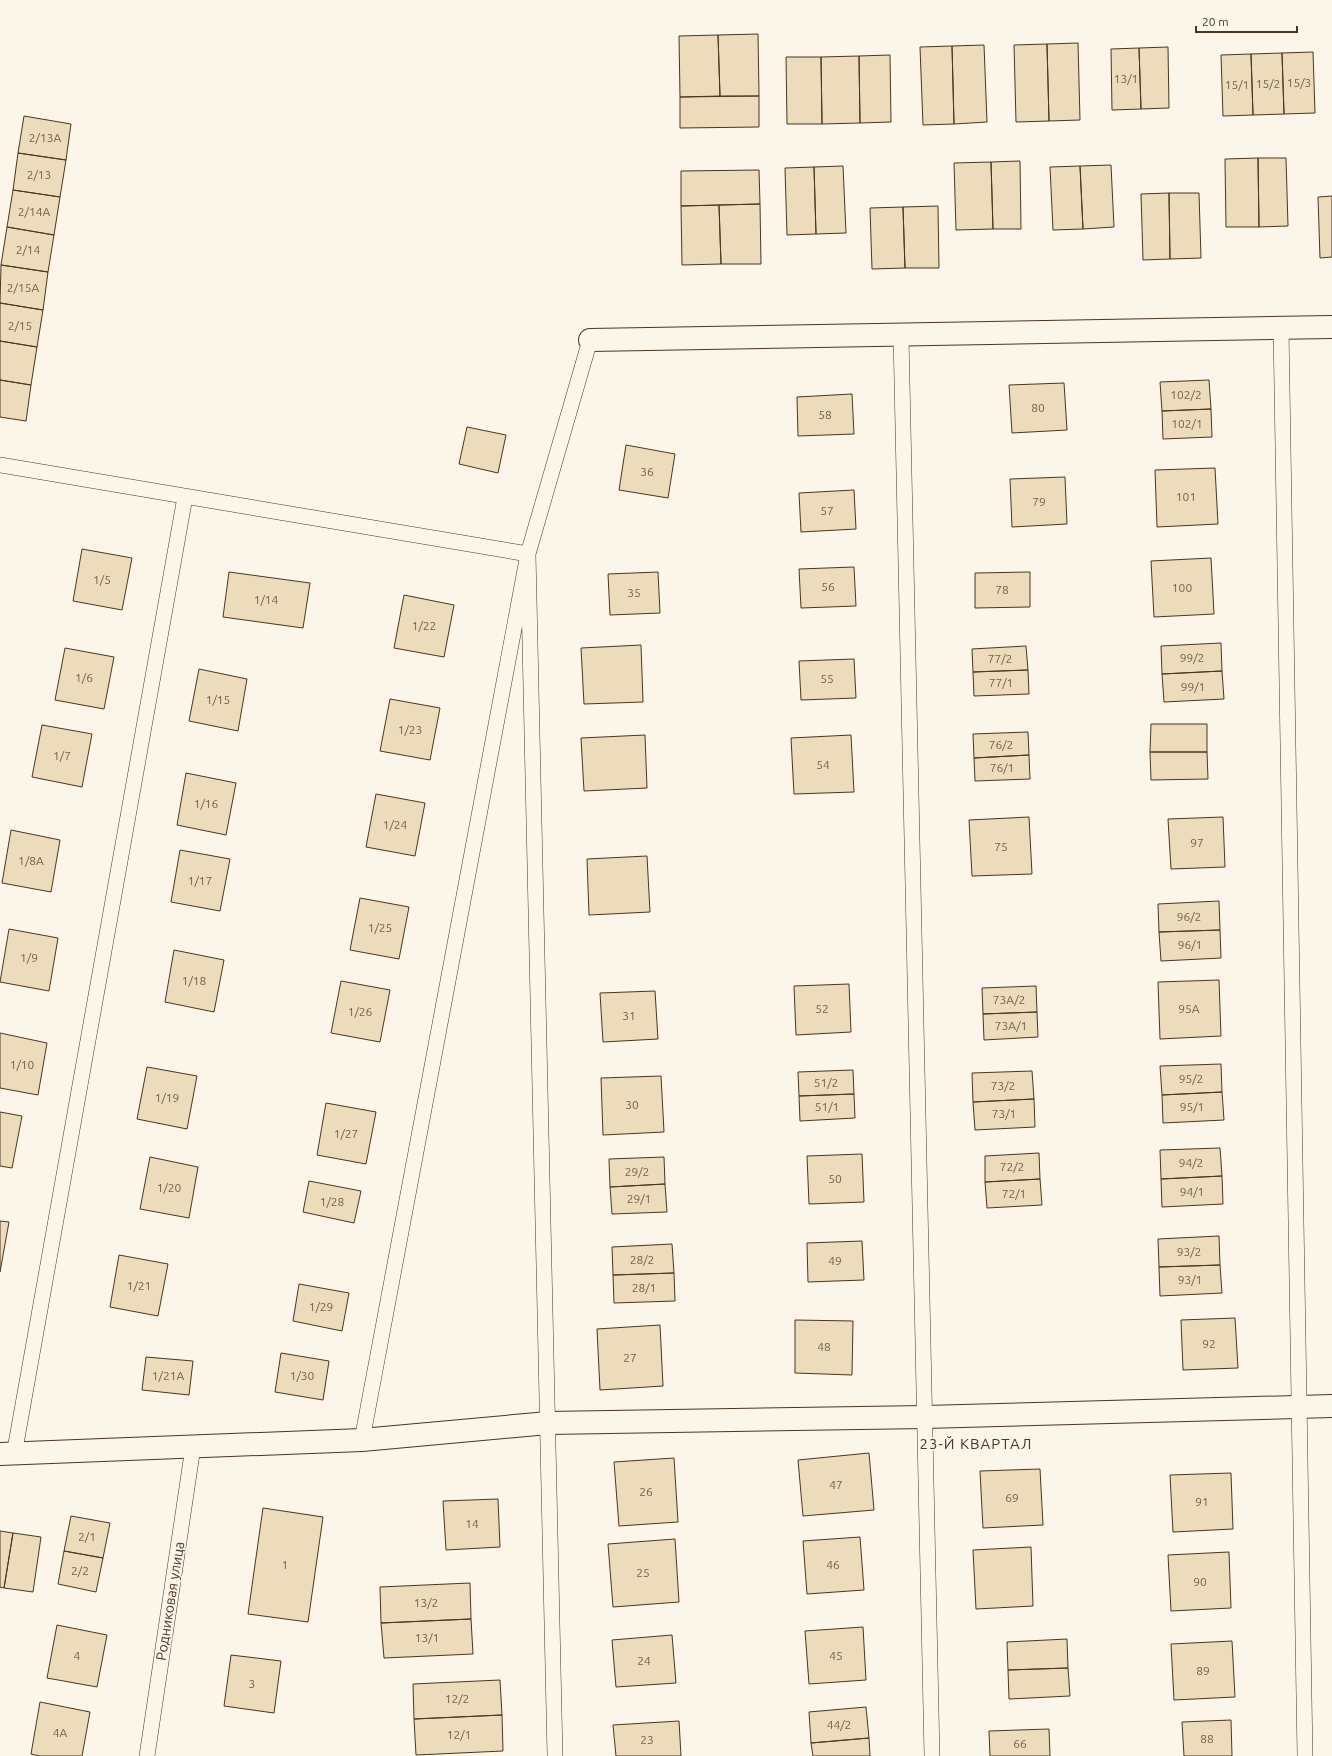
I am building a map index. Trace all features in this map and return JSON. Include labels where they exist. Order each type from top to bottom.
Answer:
[{"type":"street","points":[[590,340],[1332,327]]},
{"type":"street","points":[[7,1455],[362,1440],[548,1423],[925,1417],[1332,1406]]},
{"type":"lane","points":[[1281,328],[1306,1756]]},
{"type":"lane","points":[[901,335],[932,1756]]},
{"type":"lane","points":[[362,1440],[528,554],[590,340]]},
{"type":"lane","points":[[0,465],[528,554]]},
{"type":"lane","points":[[7,1455],[185,497]]},
{"type":"lane","points":[[528,554],[555,1756]]},
{"type":"lane","name":"Родниковая улица","points":[[147,1756],[193,1447]]},
{"type":"building","points":[[758,34],[759,96],[720,96],[718,35]]},
{"type":"building","points":[[718,35],[720,96],[680,97],[679,36]]},
{"type":"building","points":[[1078,43],[1080,120],[1049,121],[1047,44]]},
{"type":"building","points":[[1047,44],[1049,121],[1016,122],[1014,45]]},
{"type":"building","points":[[984,45],[987,122],[954,124],[952,46]]},
{"type":"building","points":[[952,46],[954,124],[923,125],[920,47]]},
{"type":"building","points":[[1168,47],[1169,108],[1141,109],[1139,48]]},
{"type":"building","points":[[1139,48],[1141,109],[1112,110],[1111,49]]},
{"type":"building","points":[[1313,52],[1315,113],[1284,114],[1282,53]]},
{"type":"building","points":[[1282,53],[1284,114],[1253,115],[1251,54]]},
{"type":"building","points":[[1251,54],[1253,115],[1223,116],[1221,55]]},
{"type":"building","points":[[890,55],[891,122],[860,123],[859,56]]},
{"type":"building","points":[[859,56],[860,123],[822,124],[821,57]]},
{"type":"building","points":[[786,57],[821,57],[822,124],[787,124]]},
{"type":"building","points":[[759,96],[759,127],[680,128],[680,97]]},
{"type":"building","points":[[24,116],[71,124],[66,160],[18,153]]},
{"type":"building","points":[[18,153],[66,160],[60,197],[13,190]]},
{"type":"building","points":[[1258,158],[1259,227],[1226,227],[1225,159]]},
{"type":"building","points":[[1258,158],[1286,158],[1288,226],[1259,227]]},
{"type":"building","points":[[1020,161],[1021,229],[993,229],[991,162]]},
{"type":"building","points":[[991,162],[993,229],[956,230],[954,163]]},
{"type":"building","points":[[1111,165],[1114,227],[1083,229],[1080,166]]},
{"type":"building","points":[[843,166],[846,233],[816,234],[814,167]]},
{"type":"building","points":[[1080,166],[1083,229],[1053,230],[1050,167]]},
{"type":"building","points":[[814,167],[816,234],[787,235],[785,168]]},
{"type":"building","points":[[759,170],[760,204],[681,206],[681,171]]},
{"type":"building","points":[[13,190],[60,197],[54,235],[7,227]]},
{"type":"building","points":[[1169,193],[1170,259],[1143,260],[1141,194]]},
{"type":"building","points":[[1169,193],[1199,193],[1201,258],[1170,259]]},
{"type":"building","points":[[1332,196],[1332,257],[1320,258],[1318,197]]},
{"type":"building","points":[[760,204],[761,264],[721,264],[719,205]]},
{"type":"building","points":[[719,205],[721,264],[682,265],[681,206]]},
{"type":"building","points":[[938,206],[939,268],[905,268],[903,207]]},
{"type":"building","points":[[903,207],[905,268],[872,269],[870,208]]},
{"type":"building","points":[[7,227],[54,235],[48,272],[1,265]]},
{"type":"building","points":[[1,265],[48,272],[43,310],[0,303]]},
{"type":"building","points":[[0,303],[43,310],[37,347],[0,341]]},
{"type":"building","points":[[0,341],[37,347],[31,385],[0,380]]},
{"type":"building","points":[[0,380],[31,385],[26,421],[0,417]]},
{"type":"building","points":[[1209,380],[1211,409],[1162,411],[1160,382]]},
{"type":"building","points":[[1064,383],[1067,430],[1012,433],[1009,385]]},
{"type":"building","points":[[852,394],[854,434],[798,436],[797,397]]},
{"type":"building","points":[[1211,409],[1212,437],[1163,439],[1162,411]]},
{"type":"building","points":[[467,427],[506,435],[498,473],[459,464]]},
{"type":"building","points":[[626,445],[675,454],[668,498],[619,490]]},
{"type":"building","points":[[1215,468],[1218,524],[1157,527],[1155,470]]},
{"type":"building","points":[[1065,477],[1067,524],[1012,527],[1010,479]]},
{"type":"building","points":[[854,490],[856,529],[801,532],[799,493]]},
{"type":"building","points":[[82,549],[132,558],[122,610],[73,601]]},
{"type":"building","points":[[1211,558],[1214,614],[1154,617],[1151,561]]},
{"type":"building","points":[[854,567],[856,606],[801,608],[799,569]]},
{"type":"building","points":[[229,572],[310,583],[303,628],[223,617]]},
{"type":"building","points":[[658,572],[660,613],[610,615],[608,574]]},
{"type":"building","points":[[1030,572],[1030,607],[975,608],[975,573]]},
{"type":"building","points":[[404,595],[454,605],[444,657],[394,648]]},
{"type":"building","points":[[1221,643],[1222,671],[1162,674],[1161,646]]},
{"type":"building","points":[[641,645],[643,702],[584,704],[581,648]]},
{"type":"building","points":[[1026,646],[1028,670],[973,672],[972,649]]},
{"type":"building","points":[[65,648],[114,657],[104,709],[55,700]]},
{"type":"building","points":[[854,659],[856,698],[801,700],[799,661]]},
{"type":"building","points":[[199,669],[247,679],[238,731],[189,721]]},
{"type":"building","points":[[1028,670],[1029,694],[974,696],[973,672]]},
{"type":"building","points":[[1222,671],[1224,699],[1164,702],[1162,674]]},
{"type":"building","points":[[390,699],[440,708],[430,760],[380,751]]},
{"type":"building","points":[[1151,724],[1207,724],[1207,752],[1150,752]]},
{"type":"building","points":[[42,725],[92,734],[82,787],[32,777]]},
{"type":"building","points":[[1028,732],[1029,755],[974,758],[973,734]]},
{"type":"building","points":[[645,735],[647,788],[584,791],[581,738]]},
{"type":"building","points":[[851,735],[854,792],[794,794],[791,738]]},
{"type":"building","points":[[1150,752],[1207,752],[1208,779],[1151,780]]},
{"type":"building","points":[[1029,755],[1030,779],[975,781],[974,758]]},
{"type":"building","points":[[186,773],[236,783],[226,835],[177,825]]},
{"type":"building","points":[[376,794],[425,803],[415,856],[366,847]]},
{"type":"building","points":[[1029,817],[1032,874],[972,876],[969,820]]},
{"type":"building","points":[[1223,817],[1225,867],[1171,869],[1168,819]]},
{"type":"building","points":[[11,830],[60,840],[51,892],[2,883]]},
{"type":"building","points":[[180,850],[230,859],[220,911],[171,902]]},
{"type":"building","points":[[647,856],[650,912],[589,915],[587,859]]},
{"type":"building","points":[[360,898],[409,907],[399,959],[350,950]]},
{"type":"building","points":[[1219,901],[1220,930],[1159,932],[1158,904]]},
{"type":"building","points":[[9,929],[58,938],[49,991],[0,982]]},
{"type":"building","points":[[1220,930],[1221,958],[1161,961],[1159,932]]},
{"type":"building","points":[[174,950],[224,960],[214,1012],[165,1002]]},
{"type":"building","points":[[1219,980],[1221,1036],[1160,1039],[1158,982]]},
{"type":"building","points":[[341,981],[390,990],[380,1042],[331,1033]]},
{"type":"building","points":[[849,984],[851,1032],[796,1035],[794,986]]},
{"type":"building","points":[[1036,986],[1037,1012],[983,1014],[982,988]]},
{"type":"building","points":[[655,991],[658,1039],[603,1042],[600,993]]},
{"type":"building","points":[[1037,1012],[1038,1037],[984,1040],[983,1014]]},
{"type":"building","points":[[0,1033],[47,1043],[38,1095],[0,1088]]},
{"type":"building","points":[[1221,1064],[1222,1092],[1162,1095],[1160,1066]]},
{"type":"building","points":[[147,1067],[197,1076],[187,1129],[137,1119]]},
{"type":"building","points":[[853,1070],[854,1094],[799,1096],[798,1072]]},
{"type":"building","points":[[1032,1071],[1034,1099],[973,1102],[972,1073]]},
{"type":"building","points":[[661,1076],[664,1132],[603,1135],[601,1078]]},
{"type":"building","points":[[1222,1092],[1224,1120],[1163,1123],[1162,1095]]},
{"type":"building","points":[[854,1094],[855,1118],[800,1121],[799,1096]]},
{"type":"building","points":[[1034,1099],[1035,1127],[975,1130],[973,1102]]},
{"type":"building","points":[[326,1103],[376,1112],[366,1164],[317,1155]]},
{"type":"building","points":[[0,1112],[22,1116],[12,1168],[0,1166]]},
{"type":"building","points":[[1220,1148],[1222,1176],[1161,1179],[1160,1150]]},
{"type":"building","points":[[1039,1153],[1040,1179],[985,1182],[985,1156]]},
{"type":"building","points":[[862,1154],[864,1202],[809,1204],[807,1156]]},
{"type":"building","points":[[150,1157],[198,1167],[189,1218],[140,1209]]},
{"type":"building","points":[[664,1157],[665,1184],[610,1187],[609,1159]]},
{"type":"building","points":[[1222,1176],[1223,1204],[1162,1207],[1161,1179]]},
{"type":"building","points":[[1040,1179],[1042,1205],[987,1208],[985,1182]]},
{"type":"building","points":[[309,1181],[361,1191],[354,1223],[303,1212]]},
{"type":"building","points":[[665,1184],[667,1212],[612,1214],[610,1187]]},
{"type":"building","points":[[0,1221],[9,1222],[0,1272]]},
{"type":"building","points":[[1219,1236],[1220,1265],[1159,1267],[1158,1239]]},
{"type":"building","points":[[862,1241],[864,1280],[808,1282],[807,1243]]},
{"type":"building","points":[[672,1244],[674,1273],[613,1275],[612,1247]]},
{"type":"building","points":[[119,1255],[168,1264],[158,1316],[110,1307]]},
{"type":"building","points":[[1220,1265],[1222,1293],[1160,1296],[1159,1267]]},
{"type":"building","points":[[674,1273],[675,1301],[614,1303],[613,1275]]},
{"type":"building","points":[[299,1284],[349,1293],[342,1331],[293,1321]]},
{"type":"building","points":[[1235,1318],[1238,1368],[1183,1370],[1181,1320]]},
{"type":"building","points":[[795,1320],[853,1321],[852,1375],[795,1373]]},
{"type":"building","points":[[660,1325],[663,1386],[600,1390],[597,1329]]},
{"type":"building","points":[[281,1353],[329,1361],[323,1400],[275,1392]]},
{"type":"building","points":[[146,1357],[193,1361],[189,1395],[142,1390]]},
{"type":"building","points":[[869,1453],[874,1510],[803,1516],[798,1460]]},
{"type":"building","points":[[674,1458],[678,1522],[619,1526],[614,1462]]},
{"type":"building","points":[[1040,1469],[1043,1525],[983,1528],[980,1471]]},
{"type":"building","points":[[1231,1473],[1233,1529],[1173,1532],[1170,1475]]},
{"type":"building","points":[[498,1499],[500,1547],[446,1550],[443,1501]]},
{"type":"building","points":[[263,1508],[323,1517],[308,1622],[248,1614]]},
{"type":"building","points":[[71,1516],[110,1523],[103,1558],[64,1551]]},
{"type":"building","points":[[0,1531],[13,1533],[4,1588],[0,1587]]},
{"type":"building","points":[[13,1533],[41,1537],[33,1592],[4,1588]]},
{"type":"building","points":[[860,1537],[864,1590],[807,1594],[803,1541]]},
{"type":"building","points":[[675,1539],[679,1602],[613,1607],[608,1544]]},
{"type":"building","points":[[1031,1547],[1033,1606],[976,1609],[973,1550]]},
{"type":"building","points":[[64,1551],[103,1558],[96,1592],[58,1584]]},
{"type":"building","points":[[1229,1552],[1231,1608],[1171,1611],[1168,1555]]},
{"type":"building","points":[[470,1583],[471,1619],[381,1623],[380,1587]]},
{"type":"building","points":[[471,1619],[473,1654],[384,1658],[381,1623]]},
{"type":"building","points":[[57,1625],[107,1635],[97,1687],[47,1678]]},
{"type":"building","points":[[863,1627],[866,1680],[809,1684],[805,1631]]},
{"type":"building","points":[[672,1635],[676,1683],[616,1687],[612,1640]]},
{"type":"building","points":[[1067,1639],[1068,1668],[1008,1670],[1007,1642]]},
{"type":"building","points":[[1232,1641],[1235,1697],[1174,1700],[1171,1644]]},
{"type":"building","points":[[231,1655],[281,1661],[274,1713],[224,1706]]},
{"type":"building","points":[[1068,1668],[1070,1696],[1009,1699],[1008,1670]]},
{"type":"building","points":[[500,1680],[502,1715],[414,1719],[413,1684]]},
{"type":"building","points":[[40,1702],[90,1712],[82,1756],[40,1756],[31,1754]]},
{"type":"building","points":[[866,1707],[869,1738],[811,1743],[809,1712]]},
{"type":"building","points":[[502,1715],[503,1751],[416,1755],[414,1719]]},
{"type":"building","points":[[1231,1720],[1232,1756],[1184,1756],[1182,1722]]},
{"type":"building","points":[[679,1721],[681,1756],[616,1756],[613,1725]]},
{"type":"building","points":[[1049,1729],[1050,1756],[990,1756],[989,1731]]},
{"type":"building","points":[[869,1738],[870,1756],[813,1756],[811,1743]]},
{"type":"district","name":"23-Й КВАРТАЛ","points":[[976,1444]]}]
